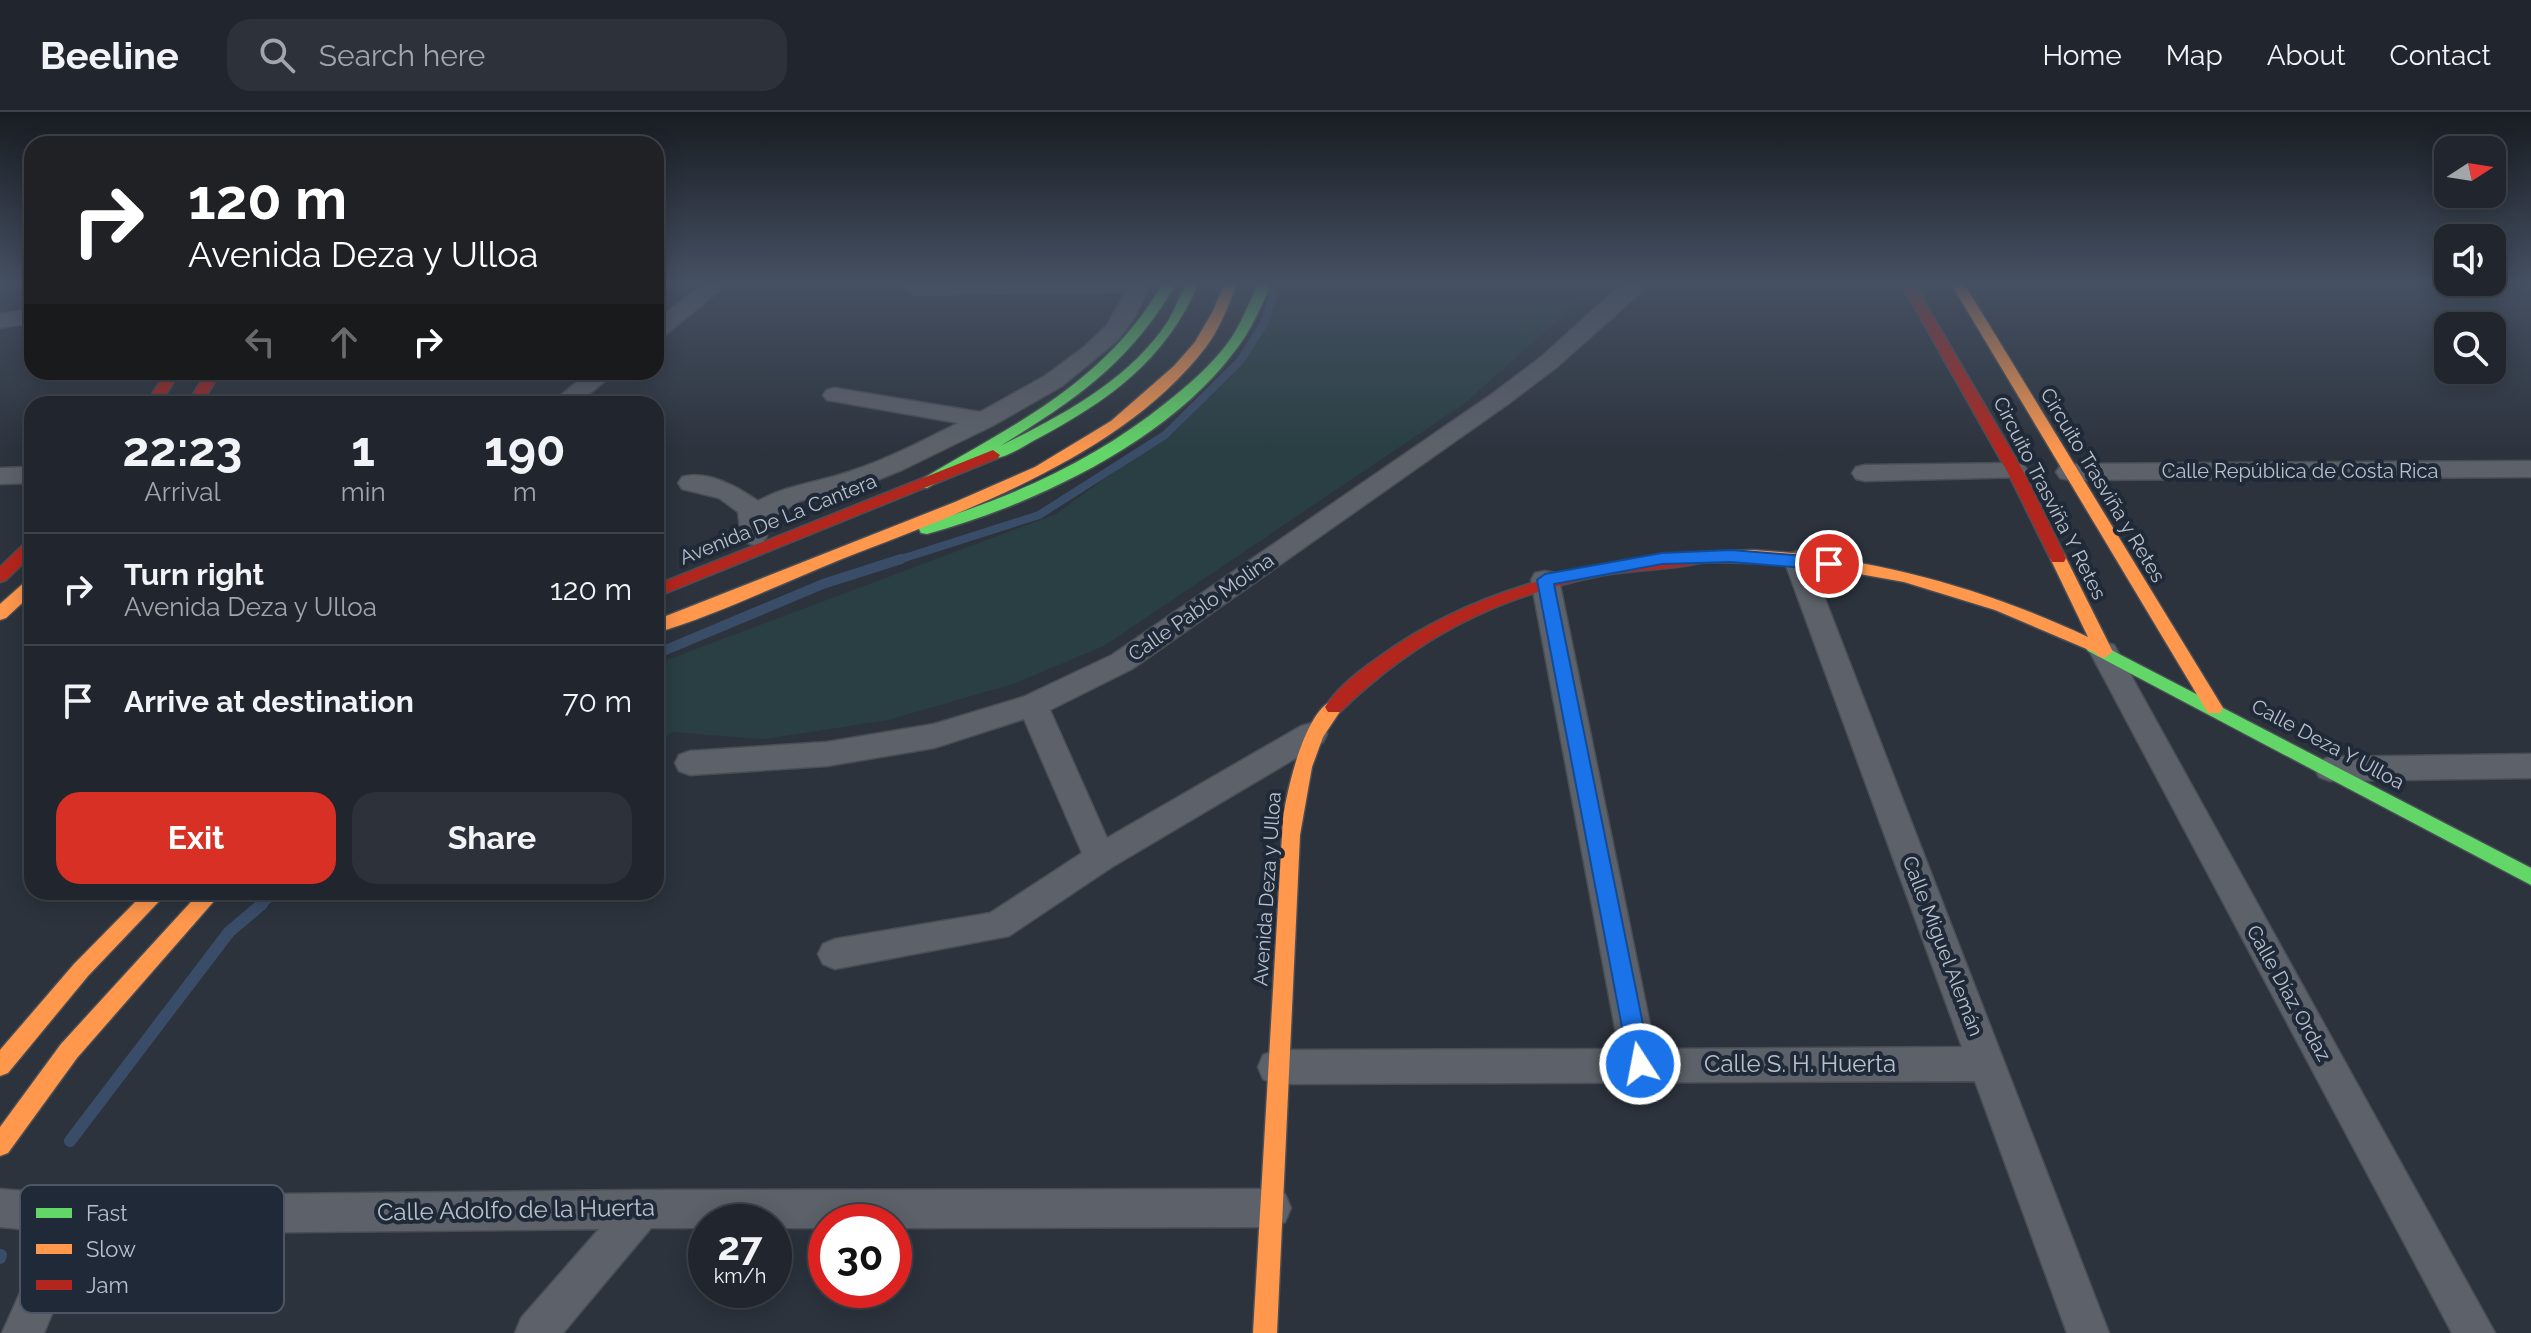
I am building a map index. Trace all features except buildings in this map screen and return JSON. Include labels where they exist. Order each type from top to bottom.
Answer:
[{"type":"street","points":[[754,518],[777,499],[876,472],[985,420],[1060,378],[1106,339]]},
{"type":"street","name":"Avenida De La Cantera","points":[[916,488],[1080,387],[1133,339]]},
{"type":"street","name":"Avenida De La Cantera","points":[[664,588],[1017,445],[1075,411],[1131,368],[1159,339]]},
{"type":"street","points":[[664,624],[961,506],[1040,470],[1116,424],[1179,369],[1204,339]]},
{"type":"street","points":[[848,549],[957,521],[1039,490],[1103,457],[1160,418],[1215,367],[1237,339]]},
{"type":"street","name":"Calle Pablo Molina","points":[[690,763],[827,754],[919,738],[1033,705],[1122,662],[1487,408],[1549,362],[1574,339]]},
{"type":"street","name":"Circuito Trasviña Y Retes","points":[[1939,339],[2015,471],[2104,652]]},
{"type":"street","name":"Circuito Trasviña y Retes","points":[[1990,339],[2214,709]]},
{"type":"street","points":[[572,396],[591,380]]},
{"type":"street","points":[[835,395],[985,420]]},
{"type":"street","name":"Calle República de Costa Rica","points":[[2069,472],[2531,469]]},
{"type":"street","points":[[1865,473],[2015,471]]},
{"type":"street","points":[[0,476],[24,475]]},
{"type":"street","points":[[691,483],[728,492],[751,509],[754,551]]},
{"type":"street","points":[[0,576],[24,554]]},
{"type":"street","name":"Avenida Deza y Ulloa","points":[[1265,1333],[1276,1067],[1295,789],[1312,734],[1355,681],[1405,646],[1494,599],[1545,580],[1662,559],[1731,556],[1797,560],[1892,573],[1983,599],[2104,652]]},
{"type":"street","name":"Calle Miguel Alemán","points":[[1797,560],[2088,1333]]},
{"type":"street","points":[[1545,580],[1640,1064]]},
{"type":"street","points":[[0,614],[24,592]]},
{"type":"street","name":"Calle Deza Y Ulloa","points":[[2104,652],[2531,877]]},
{"type":"street","name":"Calle Díaz Ordaz","points":[[2104,652],[2474,1333]]},
{"type":"street","points":[[1033,705],[1100,858]]},
{"type":"street","points":[[835,954],[997,926],[1100,858],[1312,734]]},
{"type":"street","points":[[2330,769],[2531,766]]},
{"type":"street","points":[[0,1066],[81,970],[150,900]]},
{"type":"street","points":[[0,1145],[69,1051],[205,900]]},
{"type":"street","name":"Calle S. H. Huerta","points":[[1276,1067],[1987,1064]]},
{"type":"street","name":"Calle Adolfo de la Huerta","points":[[0,1208],[20,1210]]},
{"type":"street","name":"Calle Adolfo de la Huerta","points":[[284,1213],[1271,1208]]},
{"type":"street","points":[[536,1333],[642,1209]]},
{"type":"street","points":[[23,1333],[32,1313]]},
{"type":"green space","points":[[1254,339],[1537,339],[1465,403],[1104,646],[1013,684],[888,720],[765,739],[672,732],[664,738],[664,661],[1056,514],[1165,435],[1240,361]]},
{"type":"waterway","points":[[895,561],[1039,515],[1165,435],[1240,361],[1254,339]]},
{"type":"waterway","points":[[664,651],[823,584],[901,559]]},
{"type":"waterway","points":[[259,906],[266,900]]},
{"type":"waterway","points":[[70,1141],[229,932],[262,904]]},
{"type":"traffic: fast","points":[[922,485],[1062,400],[1095,376],[1132,339]]},
{"type":"traffic: fast","points":[[993,455],[1091,402],[1135,368],[1161,339]]},
{"type":"traffic: fast","points":[[927,529],[1028,493],[1122,443],[1195,386],[1237,339]]},
{"type":"traffic: fast","points":[[2094,647],[2531,877]]},
{"type":"traffic: slow","points":[[664,624],[961,506],[1040,470],[1116,424],[1179,369],[1204,339]]},
{"type":"traffic: slow","points":[[1991,339],[2214,708]]},
{"type":"traffic: slow","points":[[1702,557],[1804,559],[1904,576],[2001,606],[2094,647]]},
{"type":"traffic: slow","points":[[2058,558],[2104,652]]},
{"type":"traffic: slow","points":[[0,614],[24,592]]},
{"type":"traffic: slow","points":[[1265,1333],[1290,835],[1302,767],[1315,736],[1334,707]]},
{"type":"traffic: slow","points":[[0,1066],[81,970],[150,900]]},
{"type":"traffic: slow","points":[[0,1145],[69,1051],[205,900]]},
{"type":"traffic: jam","points":[[1939,339],[2015,471],[2058,558]]},
{"type":"traffic: jam","points":[[158,396],[168,380]]},
{"type":"traffic: jam","points":[[199,396],[209,380]]},
{"type":"traffic: jam","points":[[664,588],[993,455]]},
{"type":"traffic: jam","points":[[0,576],[24,554]]},
{"type":"traffic: jam","points":[[1334,707],[1370,672],[1411,642],[1503,598],[1603,570],[1702,557]]},
{"type":"route","points":[[1640,1064],[1545,580],[1662,559],[1731,556],[1829,564]]}]
